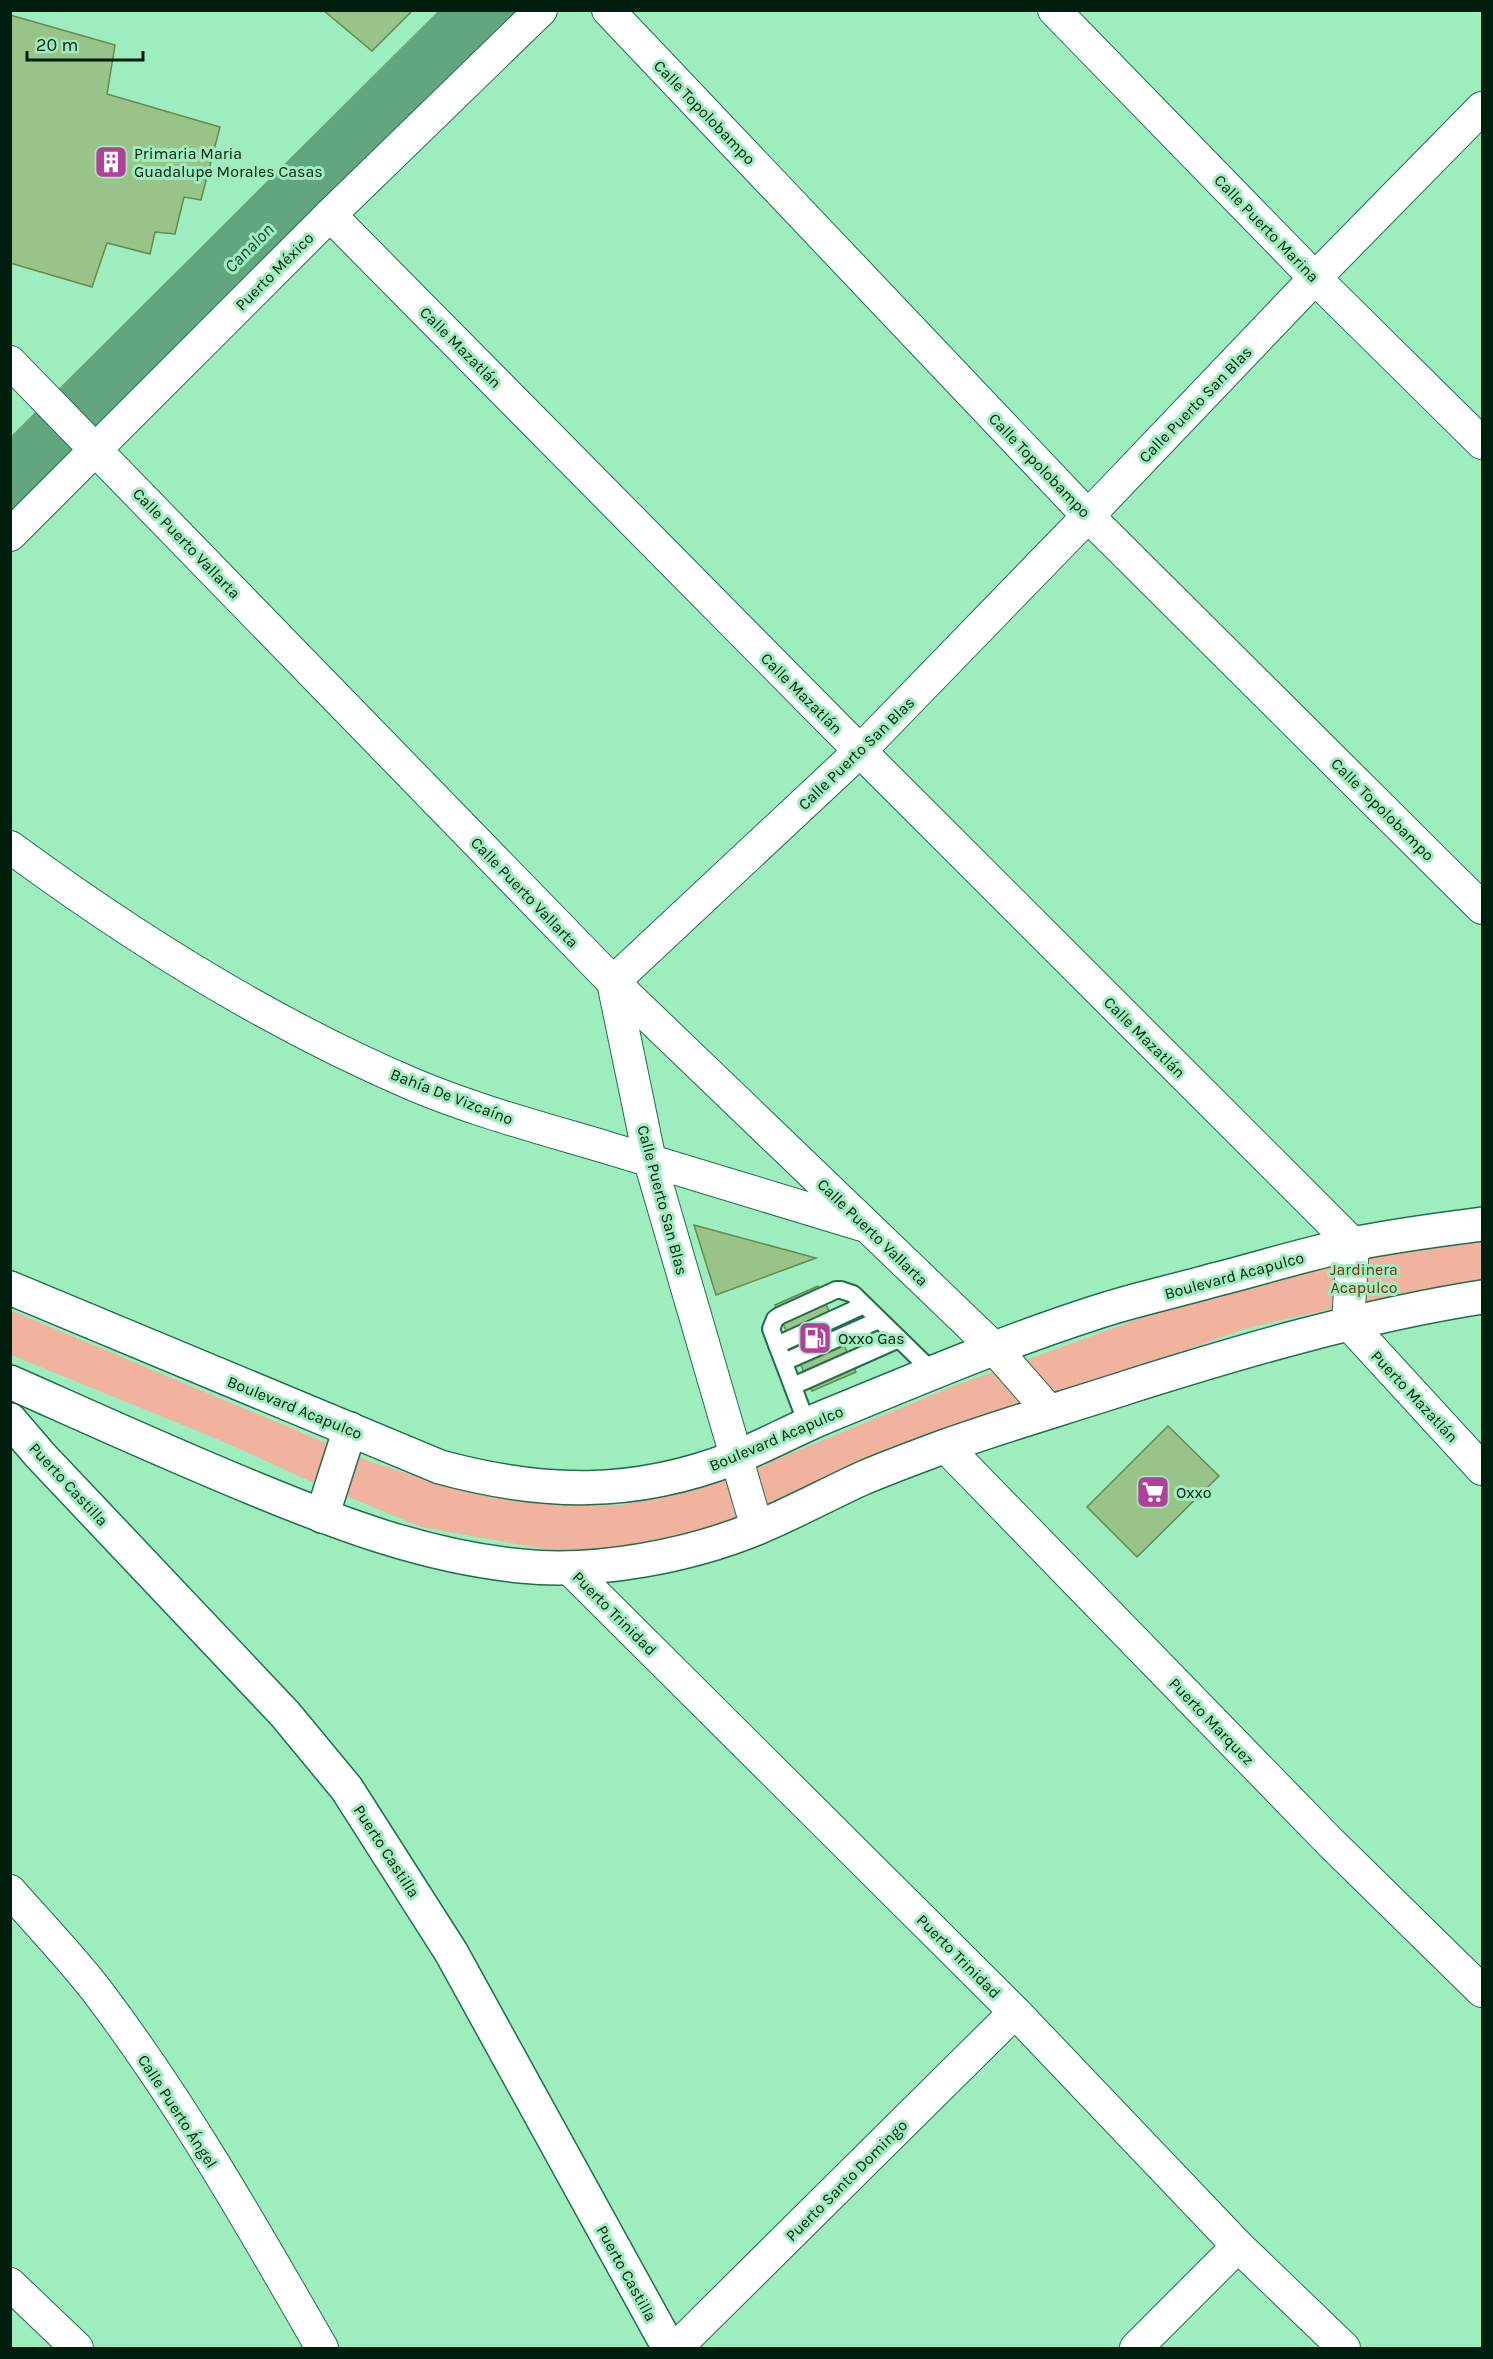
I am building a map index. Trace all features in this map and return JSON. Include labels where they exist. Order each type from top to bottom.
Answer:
[{"type":"main road","name":"Boulevard Acapulco","points":[[10,1288],[440,1467],[523,1486],[564,1489],[604,1488],[645,1483],[692,1473],[736,1457],[807,1424],[933,1372],[1096,1312],[1353,1244],[1482,1224]]},
{"type":"main road","points":[[10,1382],[219,1474],[321,1516],[398,1543],[437,1553],[523,1567],[569,1568],[640,1561],[708,1545],[757,1528],[865,1477],[945,1446],[1050,1412],[1177,1372],[1348,1323],[1482,1297]]},
{"type":"main road","name":"Puerto Castilla","points":[[10,1420],[40,1455],[285,1714],[347,1790],[451,1952],[669,2349]]},
{"type":"main road","points":[[321,1516],[350,1429]]},
{"type":"street","name":"Puerto México","points":[[10,535],[86,440],[330,215],[541,10]]},
{"type":"street","name":"Calle Topolobampo","points":[[608,10],[1089,516],[1482,908]]},
{"type":"street","name":"Calle Puerto Marina","points":[[1054,10],[1315,278],[1482,442]]},
{"type":"street","name":"Calle Puerto San Blas","points":[[757,1528],[650,1161],[613,982],[860,751],[1089,516],[1315,278],[1482,108]]},
{"type":"street","name":"Calle Mazatlán","points":[[330,215],[860,751],[1353,1244]]},
{"type":"street","name":"Calle Puerto Vallarta","points":[[10,362],[613,982],[994,1348],[1050,1412]]},
{"type":"street","name":"Bahía De Vizcaíno","points":[[10,847],[59,883],[174,958],[293,1027],[413,1084],[521,1122],[869,1227]]},
{"type":"street","points":[[1348,1323],[1353,1244]]},
{"type":"street","name":"Puerto Mazatlán","points":[[1348,1323],[1482,1469]]},
{"type":"street","name":"Puerto Marquez","points":[[945,1446],[1330,1842],[1482,1991]]},
{"type":"street","name":"Puerto Trinidad","points":[[569,1568],[1015,2012],[1238,2246],[1344,2349]]},
{"type":"street","name":"Calle Puerto Ángel","points":[[10,1892],[96,1990],[159,2079],[255,2231],[322,2349]]},
{"type":"street","name":"Puerto Santo Domingo","points":[[676,2349],[1015,2012]]},
{"type":"street","points":[[1136,2349],[1238,2246]]},
{"type":"street","points":[[10,2283],[77,2349]]},
{"type":"lane","points":[[807,1424],[771,1329],[775,1319],[836,1290],[847,1291],[864,1305],[933,1372]]},
{"type":"lane","points":[[777,1345],[864,1305]]},
{"type":"lane","points":[[784,1362],[879,1320]]},
{"type":"lane","points":[[793,1386],[899,1339]]},
{"type":"green space","name":"Jardinera Acapulco","points":[[1482,1240],[1482,1284],[1347,1305],[1244,1329],[1089,1385],[750,1516],[661,1540],[604,1549],[550,1550],[421,1527],[303,1478],[222,1441],[11,1355],[10,1310],[374,1463],[463,1491],[512,1501],[622,1505],[725,1481],[951,1387],[1240,1282],[1361,1254]]},
{"type":"building","points":[[323,10],[413,10],[372,51]]},
{"type":"building","name":"Primaria Maria Guadalupe Morales Casas","points":[[10,15],[115,45],[107,94],[220,127],[201,200],[184,197],[175,234],[155,232],[150,254],[107,243],[92,287],[10,263]]},
{"type":"building","points":[[694,1225],[816,1258],[716,1295]]},
{"type":"building","name":"Oxxo Gas","points":[[818,1286],[856,1372],[812,1391],[775,1305]]},
{"type":"building","name":"Oxxo","points":[[1168,1426],[1219,1476],[1137,1557],[1087,1507]]},
{"type":"waterway","name":"Canalon","points":[[10,486],[488,10]]},
{"type":"place","name":"Primaria Maria Guadalupe Morales Casas","points":[[111,162]]},
{"type":"place","name":"Oxxo Gas","points":[[815,1338]]},
{"type":"place","name":"Oxxo","points":[[1153,1492]]}]
